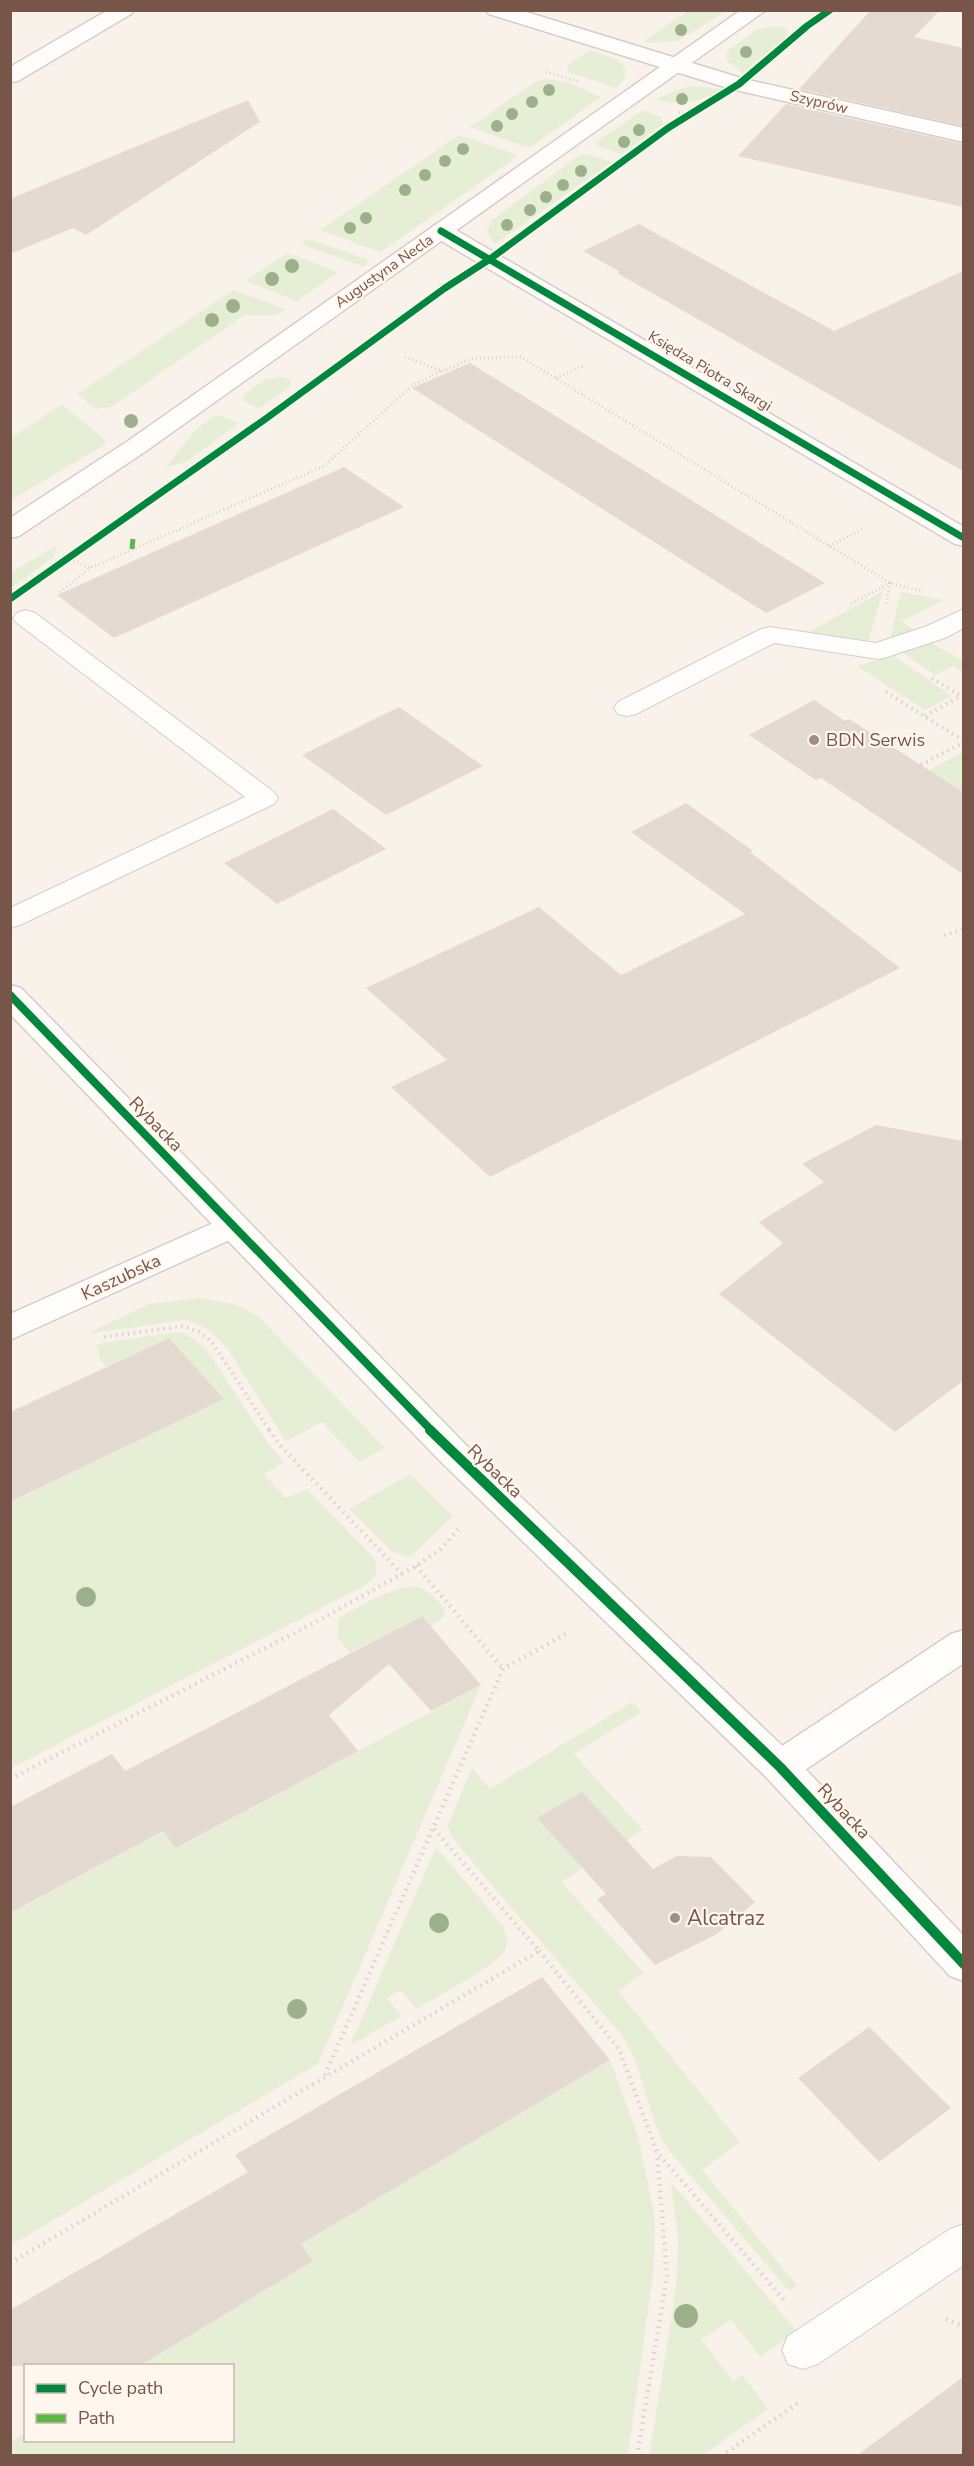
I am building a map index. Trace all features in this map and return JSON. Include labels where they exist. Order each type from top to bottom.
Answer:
[{"type":"street","points":[[10,76],[124,10]]},
{"type":"street","name":"Szyprów","points":[[496,10],[740,84],[963,135]]},
{"type":"street","name":"Augustyna Necla","points":[[10,530],[137,446],[676,64],[756,10]]},
{"type":"street","name":"Księdza Piotra Skargi","points":[[441,231],[963,538]]},
{"type":"street","name":"Rybacka","points":[[10,995],[452,1452],[780,1767],[963,1964]]},
{"type":"street","name":"Kaszubska","points":[[10,1328],[231,1226]]},
{"type":"street","points":[[780,1767],[963,1644]]},
{"type":"lane","points":[[627,708],[770,635],[878,651],[936,632],[963,616]]},
{"type":"lane","points":[[10,919],[264,798],[26,618]]},
{"type":"lane","points":[[803,2350],[963,2242]]},
{"type":"path","points":[[678,121],[714,102],[740,84]]},
{"type":"path","points":[[405,357],[442,371]]},
{"type":"path","points":[[26,618],[90,568],[324,466],[413,385],[474,358],[521,357],[890,583],[932,594]]},
{"type":"path","points":[[63,559],[79,551]]},
{"type":"path","points":[[63,559],[90,568]]},
{"type":"path","points":[[878,651],[851,669],[963,742],[921,765]]},
{"type":"path","points":[[924,716],[961,696]]},
{"type":"path","points":[[944,935],[963,929]]},
{"type":"path","points":[[92,1338],[183,1326],[205,1336],[219,1350],[279,1444],[402,1574]]},
{"type":"path","points":[[10,1779],[312,1624],[402,1574],[441,1549],[462,1525]]},
{"type":"path","points":[[416,1566],[503,1669]]},
{"type":"path","points":[[324,2077],[503,1669],[578,1627]]},
{"type":"path","points":[[433,1828],[539,1951],[619,2049],[657,2152],[667,2276],[638,2456]]},
{"type":"path","points":[[10,2263],[539,1951]]},
{"type":"path","points":[[657,2152],[792,2310]]},
{"type":"green space","points":[[687,11],[725,11],[678,41],[644,43],[645,40]]},
{"type":"green space","points":[[782,26],[788,31],[787,36],[743,73],[727,61],[726,55],[729,49],[758,29]]},
{"type":"green space","points":[[590,50],[616,59],[626,68],[625,78],[616,88],[568,72],[567,66]]},
{"type":"green space","points":[[544,79],[567,82],[601,97],[532,146],[526,147],[470,127],[534,83]]},
{"type":"green space","points":[[690,86],[724,89],[691,102],[675,103],[656,100],[671,92]]},
{"type":"green space","points":[[643,110],[662,118],[663,124],[622,154],[597,146],[596,142]]},
{"type":"green space","points":[[459,135],[515,154],[517,157],[382,251],[320,230]]},
{"type":"green space","points":[[587,154],[612,162],[495,244],[486,232],[492,220],[580,155]]},
{"type":"green space","points":[[305,240],[312,240],[366,259],[368,264],[364,267],[306,246],[302,243]]},
{"type":"green space","points":[[291,254],[338,272],[297,301],[246,281],[284,255]]},
{"type":"green space","points":[[233,290],[286,309],[276,315],[245,315],[111,407],[96,409],[77,394]]},
{"type":"green space","points":[[284,377],[291,380],[290,387],[259,409],[242,400],[244,395],[266,379]]},
{"type":"green space","points":[[62,404],[103,438],[106,444],[11,500],[11,438]]},
{"type":"green space","points":[[214,416],[222,416],[239,423],[186,462],[166,467],[197,428]]},
{"type":"green space","points":[[56,546],[54,557],[11,588],[11,572]]},
{"type":"green space","points":[[883,591],[868,643],[803,635]]},
{"type":"green space","points":[[901,592],[944,600],[901,621],[915,631],[890,639]]},
{"type":"green space","points":[[930,642],[963,661],[963,672],[953,666],[935,675],[902,652]]},
{"type":"green space","points":[[892,655],[952,696],[925,710],[857,666]]},
{"type":"green space","points":[[963,752],[963,792],[929,770]]},
{"type":"green space","points":[[199,1298],[234,1304],[258,1316],[385,1448],[359,1462],[322,1422],[286,1441],[229,1351],[210,1331],[198,1324],[185,1320],[87,1334],[149,1304]]},
{"type":"green space","points":[[177,1332],[184,1333],[205,1347],[268,1443],[284,1462],[264,1474],[286,1498],[307,1489],[373,1557],[376,1566],[375,1574],[364,1586],[11,1768],[11,1502],[223,1399],[169,1339],[106,1367],[100,1359],[96,1344]]},
{"type":"green space","points":[[410,1474],[453,1516],[410,1557],[392,1552],[349,1509]]},
{"type":"green space","points":[[416,1586],[430,1593],[443,1607],[446,1612],[440,1620],[430,1626],[421,1616],[350,1653],[337,1637],[339,1618],[386,1594]]},
{"type":"green space","points":[[481,1685],[318,2064],[11,2245],[11,1913],[163,1831],[177,1848]]},
{"type":"green space","points":[[632,1702],[641,1712],[574,1754],[643,1830],[561,1882],[644,1973],[618,1991],[740,2142],[702,2170],[797,2285],[789,2291],[667,2148],[654,2120],[635,2060],[620,2033],[450,1835],[448,1825],[472,1768],[490,1789]]},
{"type":"green space","points":[[436,1847],[503,1926],[507,1940],[506,1949],[480,1972],[417,2009],[400,1990],[387,1998],[401,2016],[350,2046]]},
{"type":"green space","points":[[610,2060],[638,2136],[654,2212],[655,2233],[654,2268],[628,2455],[11,2456],[11,2442],[24,2434],[24,2442],[234,2442],[234,2364],[141,2364],[313,2261],[301,2244]]},
{"type":"green space","points":[[671,2182],[797,2332],[760,2356],[731,2320],[701,2340],[733,2381],[742,2374],[768,2409],[703,2455],[649,2456],[676,2289],[678,2239]]},
{"type":"building","points":[[871,10],[940,10],[914,37],[963,48],[963,126],[799,89]]},
{"type":"building","points":[[248,100],[260,122],[86,235],[73,228],[10,254],[10,199]]},
{"type":"building","points":[[786,104],[963,144],[963,207],[738,156]]},
{"type":"building","points":[[639,224],[834,331],[963,271],[963,471],[617,273],[620,272],[583,251]]},
{"type":"building","points":[[470,363],[825,583],[766,613],[412,388]]},
{"type":"building","points":[[344,467],[404,507],[114,638],[57,595]]},
{"type":"building","points":[[814,700],[845,721],[849,719],[963,792],[963,874],[821,778],[816,780],[749,735]]},
{"type":"building","points":[[399,707],[483,766],[386,815],[302,755]]},
{"type":"building","points":[[686,803],[753,851],[750,852],[900,968],[490,1177],[391,1087],[447,1060],[366,988],[539,907],[621,975],[745,914],[631,832]]},
{"type":"building","points":[[333,809],[386,849],[277,904],[224,863]]},
{"type":"building","points":[[876,1125],[963,1141],[963,1381],[895,1432],[719,1294],[783,1243],[759,1222],[824,1182],[802,1164]]},
{"type":"building","points":[[169,1338],[224,1399],[10,1502],[10,1412]]},
{"type":"building","points":[[422,1616],[481,1685],[431,1711],[389,1664],[329,1715],[358,1751],[176,1848],[163,1831],[10,1913],[10,1807],[112,1754],[125,1771]]},
{"type":"building","name":"Alcatraz","points":[[582,1792],[653,1869],[677,1856],[711,1857],[755,1902],[717,1934],[655,1965],[597,1899],[606,1894],[537,1818]]},
{"type":"building","points":[[542,1977],[610,2060],[301,2244],[313,2261],[142,2364],[10,2366],[10,2310],[248,2172],[235,2155]]},
{"type":"building","points":[[869,2027],[951,2108],[879,2162],[798,2078]]},
{"type":"building","points":[[963,2377],[963,2456],[856,2456]]},
{"type":"marked path","points":[[132,549],[133,539]]},
{"type":"cycle path","points":[[10,599],[264,420],[445,288],[490,259],[668,128],[739,84],[807,26],[830,10]]},
{"type":"cycle path","points":[[441,231],[964,538]]},
{"type":"cycle path","points":[[10,995],[452,1452],[780,1767],[964,1964]]},
{"type":"place","name":"BDN Serwis","points":[[814,740]]},
{"type":"place","name":"Alcatraz","points":[[675,1918]]}]
